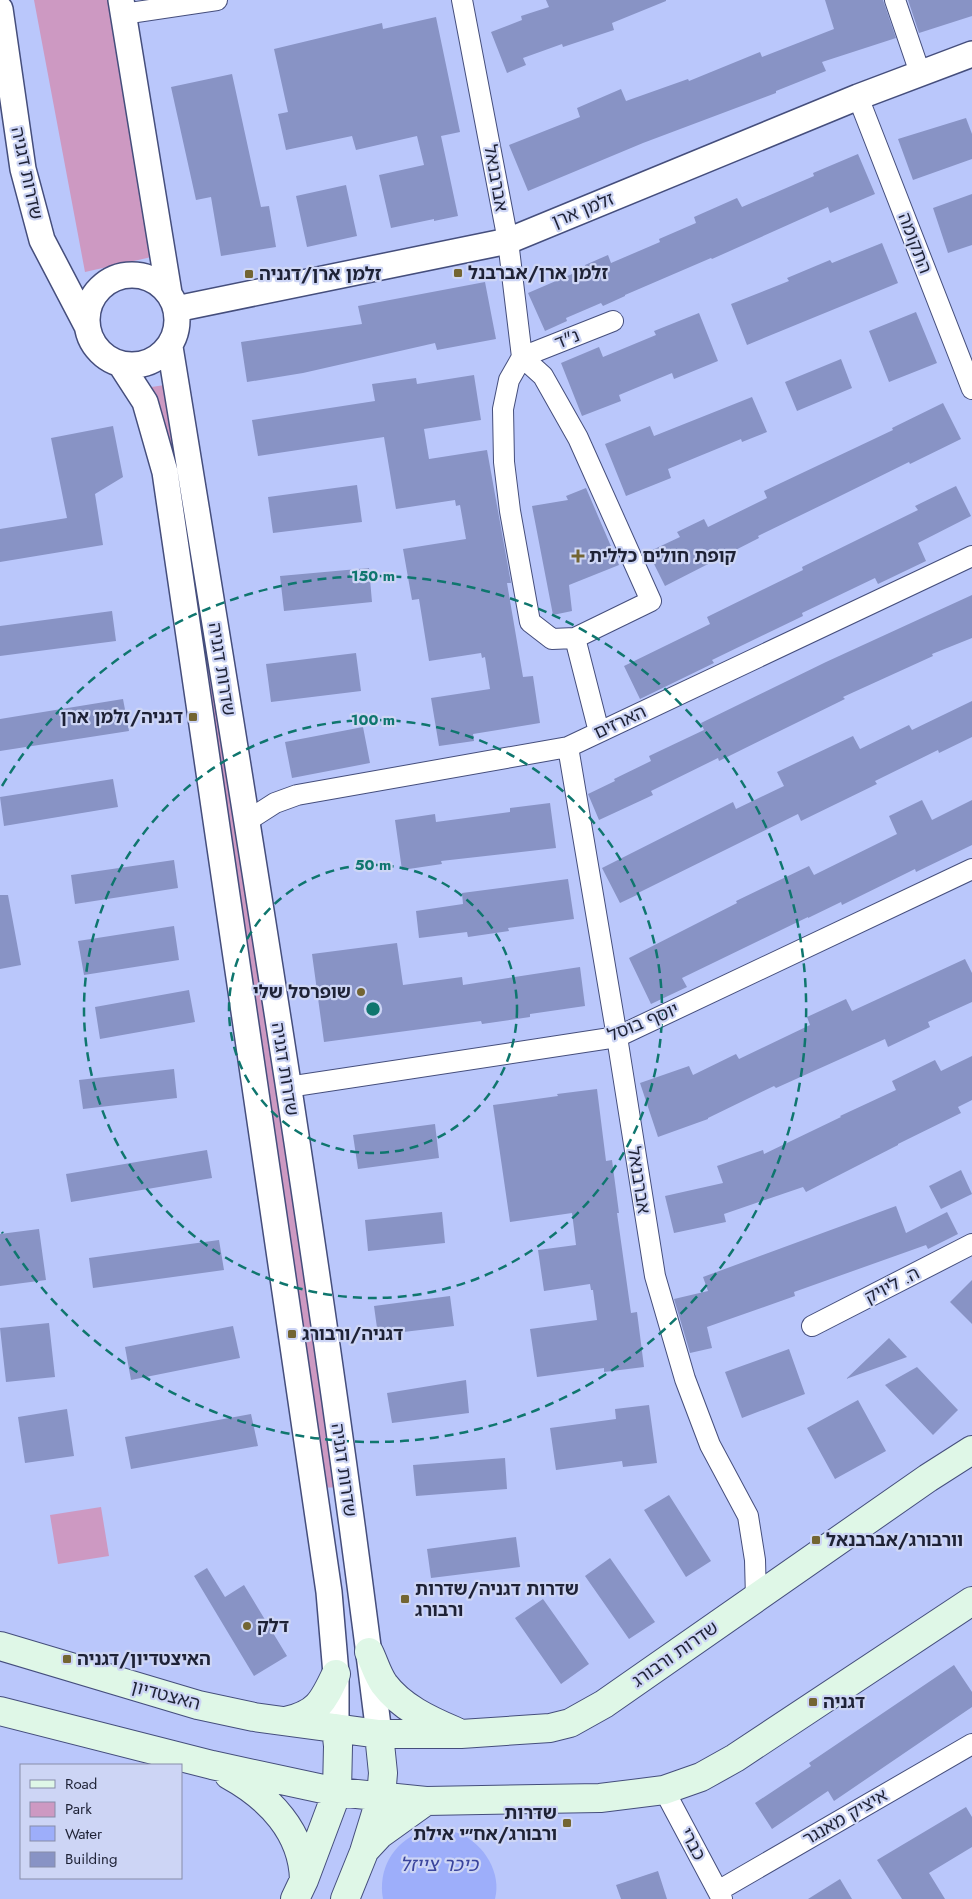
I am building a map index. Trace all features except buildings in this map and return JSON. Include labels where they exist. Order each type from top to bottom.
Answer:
[{"type":"main road","name":"שדרות ורבורג","points":[[336,1728],[379,1734],[460,1734],[550,1728],[570,1723],[604,1704],[928,1478],[972,1450]]},
{"type":"main road","points":[[0,1711],[212,1766],[337,1792],[426,1801],[600,1798],[664,1790],[701,1777],[735,1758],[972,1601]]},
{"type":"main road","name":"האצטדיון","points":[[0,1646],[198,1705],[254,1717],[336,1728]]},
{"type":"main road","points":[[369,1652],[384,1683],[405,1704],[425,1717],[460,1734]]},
{"type":"main road","points":[[286,1721],[308,1714],[317,1708],[325,1698],[336,1674]]},
{"type":"main road","points":[[300,1890],[337,1792],[338,1746],[336,1728]]},
{"type":"main road","points":[[345,1899],[364,1852],[381,1797],[383,1773],[379,1734]]},
{"type":"main road","points":[[212,1766],[258,1795],[276,1812],[300,1848],[304,1867],[300,1890]]},
{"type":"main road","points":[[364,1852],[380,1834],[426,1801]]},
{"type":"street","points":[[122,7],[217,0]]},
{"type":"street","name":"אברבנאל","points":[[462,0],[508,241],[522,357]]},
{"type":"street","points":[[895,0],[920,73]]},
{"type":"street","name":"שדרות דגניה","points":[[122,7],[178,322],[170,347],[288,1087],[369,1652],[379,1734]]},
{"type":"street","name":"שדרות דגניה","points":[[0,9],[22,169],[42,240],[87,326],[91,340],[98,351],[109,359],[121,364],[145,402],[165,472],[328,1582],[336,1674],[336,1728]]},
{"type":"street","name":"זלמן ארן","points":[[173,301],[508,241],[858,97],[972,54]]},
{"type":"street","name":"התקומה","points":[[858,97],[972,389]]},
{"type":"street","points":[[87,326],[87,311],[92,297],[102,286],[115,278],[130,274],[145,276],[158,283],[173,301]]},
{"type":"street","name":"נ\"ד","points":[[522,357],[613,321]]},
{"type":"street","points":[[121,364],[135,366],[148,363],[170,347]]},
{"type":"street","points":[[522,357],[543,376],[578,438],[651,600],[575,638],[552,639],[530,622],[510,511],[504,462],[503,409],[509,380],[522,357]]},
{"type":"street","name":"הארזים","points":[[247,821],[275,803],[297,796],[568,747],[972,556]]},
{"type":"street","points":[[575,638],[600,732]]},
{"type":"street","name":"אברבנאל","points":[[568,747],[655,1276],[685,1379],[710,1445],[748,1516],[755,1560],[756,1598]]},
{"type":"street","name":"יוסף בוסל","points":[[288,1087],[617,1037],[972,869]]},
{"type":"street","name":"ה. ליויק","points":[[812,1326],[972,1244]]},
{"type":"street","name":"איציק מאנגר","points":[[720,1895],[972,1744]]},
{"type":"street","name":"כברי","points":[[664,1790],[720,1895]]},
{"type":"green space","points":[[34,0],[113,0],[156,256],[85,272]]},
{"type":"green space","points":[[171,384],[344,1487],[317,1488],[145,388]]},
{"type":"green space","points":[[101,1507],[109,1556],[58,1564],[50,1515]]},
{"type":"water","name":"כיכר צייזל","points":[[441,1830],[460,1834],[477,1845],[483,1852],[489,1860],[496,1879],[495,1899],[383,1899],[382,1888],[385,1868],[395,1850],[402,1843],[421,1832]]},
{"type":"place","name":"זלמן ארן/אברבנל","points":[[458,273]]},
{"type":"place","name":"זלמן ארן/דגניה","points":[[249,274]]},
{"type":"place","name":"קופת חולים כללית","points":[[578,556]]},
{"type":"place","name":"דגניה/זלמן ארן","points":[[193,717]]},
{"type":"place","name":"שופרסל שלי","points":[[361,992]]},
{"type":"place","name":"דגניה/ורבורג","points":[[292,1334]]},
{"type":"place","name":"וורבורג/אברבנאל","points":[[816,1540]]},
{"type":"place","name":"שדרות דגניה/שדרות ורבורג","points":[[405,1599]]},
{"type":"place","name":"דלק","points":[[247,1626]]},
{"type":"place","name":"האיצטדיון/דגניה","points":[[67,1659]]},
{"type":"place","name":"דגניה","points":[[813,1702]]},
{"type":"place","name":"שדרות ורבורג/אח״י אילת","points":[[567,1823]]}]
